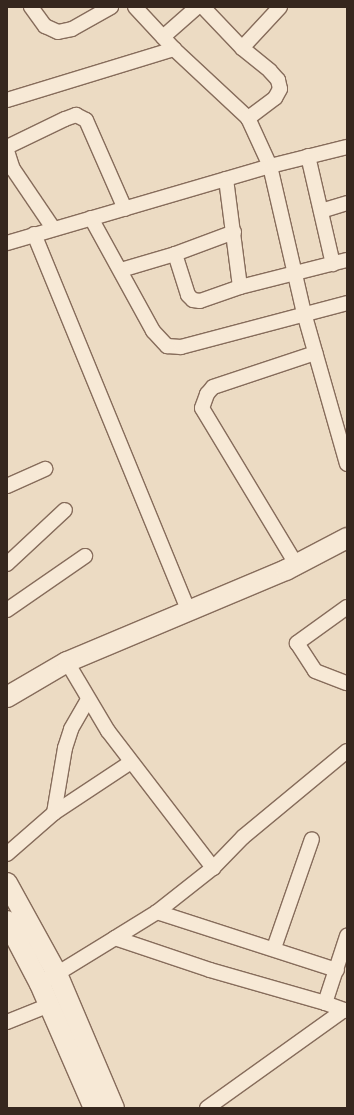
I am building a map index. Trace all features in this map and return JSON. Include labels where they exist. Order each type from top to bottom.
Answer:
[{"type":"street","points":[[31,7],[45,26],[58,32],[72,29],[111,7]]},
{"type":"street","points":[[135,7],[174,49],[248,118],[270,166],[304,313],[315,353],[345,446],[347,464]]},
{"type":"street","points":[[163,37],[197,7]]},
{"type":"street","points":[[203,7],[242,48],[270,71],[278,80],[280,90],[275,98],[248,118]]},
{"type":"street","points":[[242,48],[280,7]]},
{"type":"street","points":[[7,100],[174,49]]},
{"type":"street","points":[[7,147],[76,115],[86,120],[125,209]]},
{"type":"street","points":[[7,243],[53,228],[125,209],[270,166],[347,147]]},
{"type":"street","points":[[7,151],[10,171],[53,228]]},
{"type":"street","points":[[308,156],[333,264]]},
{"type":"street","points":[[226,179],[240,288]]},
{"type":"street","points":[[321,212],[347,203]]},
{"type":"street","points":[[91,218],[121,270],[153,331],[167,346],[181,346],[347,303]]},
{"type":"street","points":[[121,270],[175,254],[234,232]]},
{"type":"street","points":[[34,234],[189,612]]},
{"type":"street","points":[[175,254],[184,287],[193,300],[200,301],[240,288],[347,260]]},
{"type":"street","points":[[296,564],[202,408],[207,394],[213,387],[315,353]]},
{"type":"street","points":[[7,486],[45,469]]},
{"type":"street","points":[[7,564],[64,510]]},
{"type":"street","points":[[8,694],[67,662],[189,612],[296,564],[347,538]]},
{"type":"street","points":[[7,610],[85,556]]},
{"type":"street","points":[[347,607],[297,643],[316,671],[347,683]]},
{"type":"street","points":[[67,662],[108,731],[213,868]]},
{"type":"street","points":[[54,814],[65,748],[71,728],[88,699]]},
{"type":"street","points":[[48,979],[157,912],[213,868],[243,837],[347,751]]},
{"type":"street","points":[[7,854],[54,814],[131,762]]},
{"type":"street","points":[[274,948],[312,839]]},
{"type":"street","points":[[7,883],[48,979],[114,1108]]},
{"type":"street","points":[[157,912],[274,948],[337,970]]},
{"type":"street","points":[[7,921],[48,979],[48,1006],[70,1050],[94,1108]]},
{"type":"street","points":[[326,1003],[347,936]]},
{"type":"street","points":[[115,938],[210,970],[326,1003],[346,1011]]},
{"type":"street","points":[[7,1022],[48,1006]]},
{"type":"street","points":[[207,1108],[346,1011]]}]
